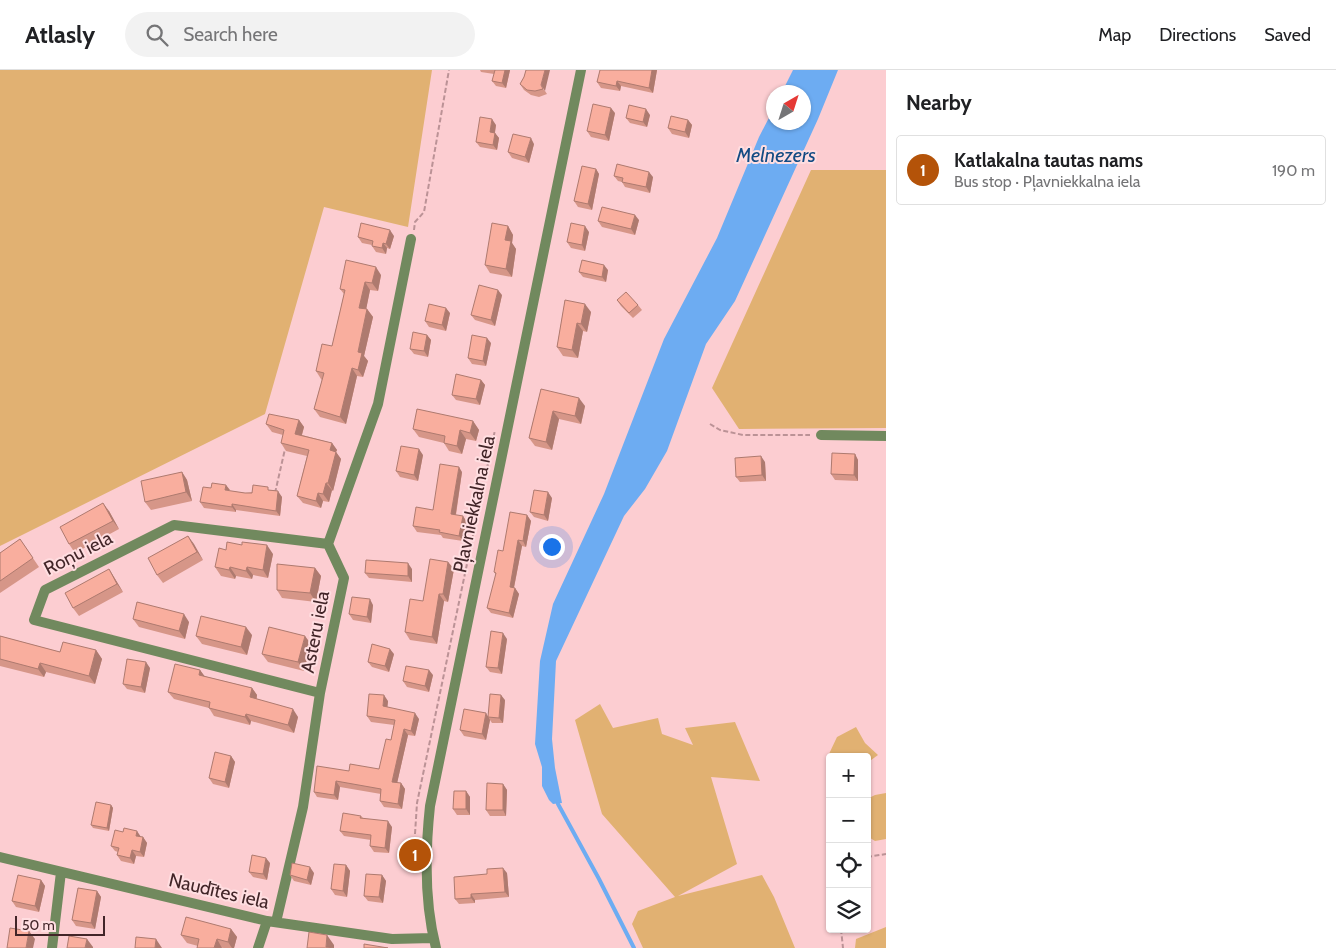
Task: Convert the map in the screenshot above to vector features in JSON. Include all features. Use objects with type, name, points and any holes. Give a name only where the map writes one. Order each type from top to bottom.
[{"type":"street","name":"Pļavniekkalna iela","points":[[434,943],[426,871],[426,845],[430,806],[581,70]]},
{"type":"street","points":[[328,544],[378,404],[411,239]]},
{"type":"street","points":[[821,435],[886,436]]},
{"type":"street","name":"Roņu iela","points":[[320,693],[34,620],[45,590],[174,525],[328,544]]},
{"type":"street","name":"Asteru iela","points":[[258,948],[271,922],[303,807],[320,693],[344,578],[328,544]]},
{"type":"street","name":"Naudītes iela","points":[[0,857],[271,922],[434,943]]},
{"type":"street","points":[[52,948],[61,872]]},
{"type":"path","points":[[411,239],[415,222],[424,212],[449,70]]},
{"type":"path","points":[[710,424],[720,430],[743,435],[821,435]]},
{"type":"path","points":[[281,444],[285,450]]},
{"type":"path","points":[[274,496],[287,444]]},
{"type":"path","points":[[871,856],[886,854]]},
{"type":"path","points":[[841,933],[843,948]]},
{"type":"shaded area","points":[[0,70],[432,70],[408,227],[324,207],[265,414],[0,546]]},
{"type":"shaded area","points":[[811,170],[886,170],[886,428],[739,429],[712,388]]},
{"type":"shaded area","points":[[600,704],[613,728],[658,718],[662,734],[693,745],[685,728],[735,722],[760,781],[711,777],[737,864],[678,896],[762,875],[774,897],[795,948],[643,948],[632,924],[638,911],[675,897],[602,814],[575,720]]},
{"type":"shaded area","points":[[856,727],[865,743],[878,755],[871,760],[871,753],[829,753],[837,737]]},
{"type":"shaded area","points":[[886,793],[886,839],[875,841],[871,838],[871,797]]},
{"type":"shaded area","points":[[886,927],[886,948],[855,948],[856,939]]},
{"type":"water","name":"Melnezers","points":[[793,70],[838,70],[818,119],[735,301],[706,344],[667,451],[645,489],[624,516],[556,661],[552,739],[555,768],[562,803],[553,804],[542,786],[542,767],[535,744],[540,661],[553,604],[604,494],[664,339],[717,238],[766,124],[766,130],[811,130],[811,85],[786,85]]},
{"type":"building","points":[[495,70],[505,70],[502,83],[492,81]]},
{"type":"building","points":[[526,70],[545,70],[541,85],[543,89],[527,90],[520,84]]},
{"type":"building","points":[[600,70],[652,70],[649,88],[617,81],[616,86],[597,82]]},
{"type":"building","points":[[593,104],[611,108],[605,135],[587,131]]},
{"type":"building","points":[[629,105],[646,109],[643,122],[626,118]]},
{"type":"building","points":[[671,116],[688,120],[685,132],[668,128]]},
{"type":"building","points":[[480,117],[492,119],[490,132],[495,133],[493,145],[476,142]]},
{"type":"building","points":[[513,134],[531,138],[525,157],[508,152]]},
{"type":"building","points":[[617,164],[649,172],[646,187],[622,182],[623,178],[614,176]]},
{"type":"building","points":[[582,166],[596,169],[588,204],[574,201]]},
{"type":"building","points":[[602,207],[635,215],[631,229],[598,221]]},
{"type":"building","points":[[361,223],[390,230],[386,244],[383,243],[382,248],[372,246],[373,241],[358,237]]},
{"type":"building","points":[[492,223],[508,226],[505,240],[511,241],[506,269],[485,265]]},
{"type":"building","points":[[571,223],[585,226],[582,245],[567,242]]},
{"type":"building","points":[[346,260],[376,267],[372,283],[365,282],[359,308],[367,309],[358,352],[362,353],[358,370],[352,368],[340,417],[314,409],[324,373],[316,371],[322,344],[332,346],[345,290],[340,289]]},
{"type":"building","points":[[582,260],[604,265],[602,277],[579,272]]},
{"type":"building","points":[[479,285],[498,290],[491,320],[471,315]]},
{"type":"building","points":[[626,292],[638,305],[629,313],[617,300]]},
{"type":"building","points":[[565,300],[585,304],[581,324],[577,323],[572,350],[557,347]]},
{"type":"building","points":[[429,304],[446,308],[442,325],[425,321]]},
{"type":"building","points":[[413,332],[427,335],[424,351],[410,349]]},
{"type":"building","points":[[472,335],[487,338],[483,361],[468,358]]},
{"type":"building","points":[[456,374],[481,380],[476,399],[452,395]]},
{"type":"building","points":[[541,389],[579,398],[575,416],[553,411],[546,442],[529,438]]},
{"type":"building","points":[[417,409],[473,421],[470,433],[460,430],[457,446],[444,443],[445,436],[413,429]]},
{"type":"building","points":[[269,414],[299,420],[295,434],[332,443],[330,450],[336,452],[328,483],[326,483],[323,494],[318,493],[316,501],[297,496],[309,450],[281,443],[284,430],[266,424]]},
{"type":"building","points":[[401,446],[419,449],[414,475],[396,471]]},
{"type":"building","points":[[832,453],[855,454],[854,475],[831,474]]},
{"type":"building","points":[[761,456],[762,475],[736,477],[735,458]]},
{"type":"building","points":[[440,464],[459,467],[451,514],[463,516],[459,536],[439,532],[440,530],[413,526],[416,507],[433,510]]},
{"type":"building","points":[[182,472],[186,492],[145,502],[141,481]]},
{"type":"building","points":[[212,483],[226,485],[225,490],[245,493],[252,493],[253,485],[268,487],[268,490],[278,491],[276,511],[232,504],[232,507],[200,502],[203,487],[211,488]]},
{"type":"building","points":[[534,490],[548,492],[544,515],[530,512]]},
{"type":"building","points":[[103,503],[113,521],[69,544],[60,527]]},
{"type":"building","points":[[510,512],[527,515],[523,541],[518,540],[510,587],[515,588],[509,613],[487,608],[496,573],[494,572],[498,550],[503,551]]},
{"type":"building","points":[[188,536],[197,552],[157,575],[148,558]]},
{"type":"building","points":[[20,539],[33,558],[0,581],[0,553]]},
{"type":"building","points":[[227,542],[242,545],[242,542],[267,545],[263,570],[247,567],[246,571],[230,567],[229,570],[215,567],[219,548],[226,550]]},
{"type":"building","points":[[430,559],[448,562],[443,594],[439,594],[432,637],[405,632],[410,599],[423,601]]},
{"type":"building","points":[[366,560],[408,563],[408,576],[365,573]]},
{"type":"building","points":[[277,564],[315,568],[310,593],[277,590]]},
{"type":"building","points":[[109,569],[117,584],[73,608],[65,593]]},
{"type":"building","points":[[352,597],[370,599],[367,617],[349,614]]},
{"type":"building","points":[[137,602],[184,614],[179,631],[133,619]]},
{"type":"building","points":[[201,616],[246,627],[241,647],[196,636]]},
{"type":"building","points":[[269,627],[305,636],[298,662],[262,654]]},
{"type":"building","points":[[491,631],[503,633],[498,668],[486,667]]},
{"type":"building","points":[[0,636],[60,652],[63,642],[96,650],[89,676],[40,663],[38,669],[0,659]]},
{"type":"building","points":[[372,644],[390,649],[385,666],[368,662]]},
{"type":"building","points":[[127,659],[146,662],[141,687],[123,684]]},
{"type":"building","points":[[175,664],[200,670],[199,675],[252,688],[250,697],[293,709],[288,725],[246,714],[245,717],[209,708],[210,702],[168,692]]},
{"type":"building","points":[[406,666],[429,670],[425,686],[403,681]]},
{"type":"building","points":[[369,694],[384,695],[383,706],[415,713],[411,731],[404,729],[392,782],[401,783],[398,804],[380,801],[381,789],[336,781],[334,795],[314,792],[317,766],[349,771],[350,764],[379,769],[386,739],[391,740],[395,720],[367,716]]},
{"type":"building","points":[[490,694],[501,695],[499,718],[488,717]]},
{"type":"building","points":[[464,709],[486,713],[482,734],[460,730]]},
{"type":"building","points":[[215,752],[231,756],[225,782],[209,778]]},
{"type":"building","points":[[487,783],[503,784],[503,810],[486,810]]},
{"type":"building","points":[[454,791],[466,791],[466,809],[453,809]]},
{"type":"building","points":[[96,802],[111,805],[107,828],[91,825]]},
{"type":"building","points":[[343,813],[361,816],[360,818],[388,821],[385,848],[370,846],[371,835],[340,831]]},
{"type":"building","points":[[124,828],[137,831],[136,836],[143,837],[140,852],[132,850],[130,858],[117,855],[119,848],[111,846],[115,830],[123,832]]},
{"type":"building","points":[[252,855],[266,858],[263,874],[249,872]]},
{"type":"building","points":[[292,863],[310,867],[307,880],[290,875]]},
{"type":"building","points":[[334,864],[346,865],[343,891],[331,889]]},
{"type":"building","points":[[503,868],[505,892],[471,894],[471,898],[455,899],[454,877],[487,874],[487,869]]},
{"type":"building","points":[[366,874],[382,875],[379,897],[364,896]]},
{"type":"building","points":[[18,875],[41,880],[35,906],[12,901]]},
{"type":"building","points":[[78,888],[97,891],[91,923],[72,920]]},
{"type":"building","points":[[186,917],[231,929],[228,942],[217,939],[214,948],[197,948],[199,939],[181,935]]},
{"type":"building","points":[[10,928],[29,931],[26,948],[7,948]]},
{"type":"building","points":[[309,932],[327,935],[326,947],[334,948],[307,948]]},
{"type":"building","points":[[69,936],[87,939],[85,948],[67,948]]},
{"type":"building","points":[[136,937],[156,939],[155,948],[135,948]]},
{"type":"building","points":[[364,944],[388,948],[364,948]]},
{"type":"waterway","points":[[558,804],[634,948]]},
{"type":"place","name":"Katlakalna tautas nams","points":[[415,855]]}]
